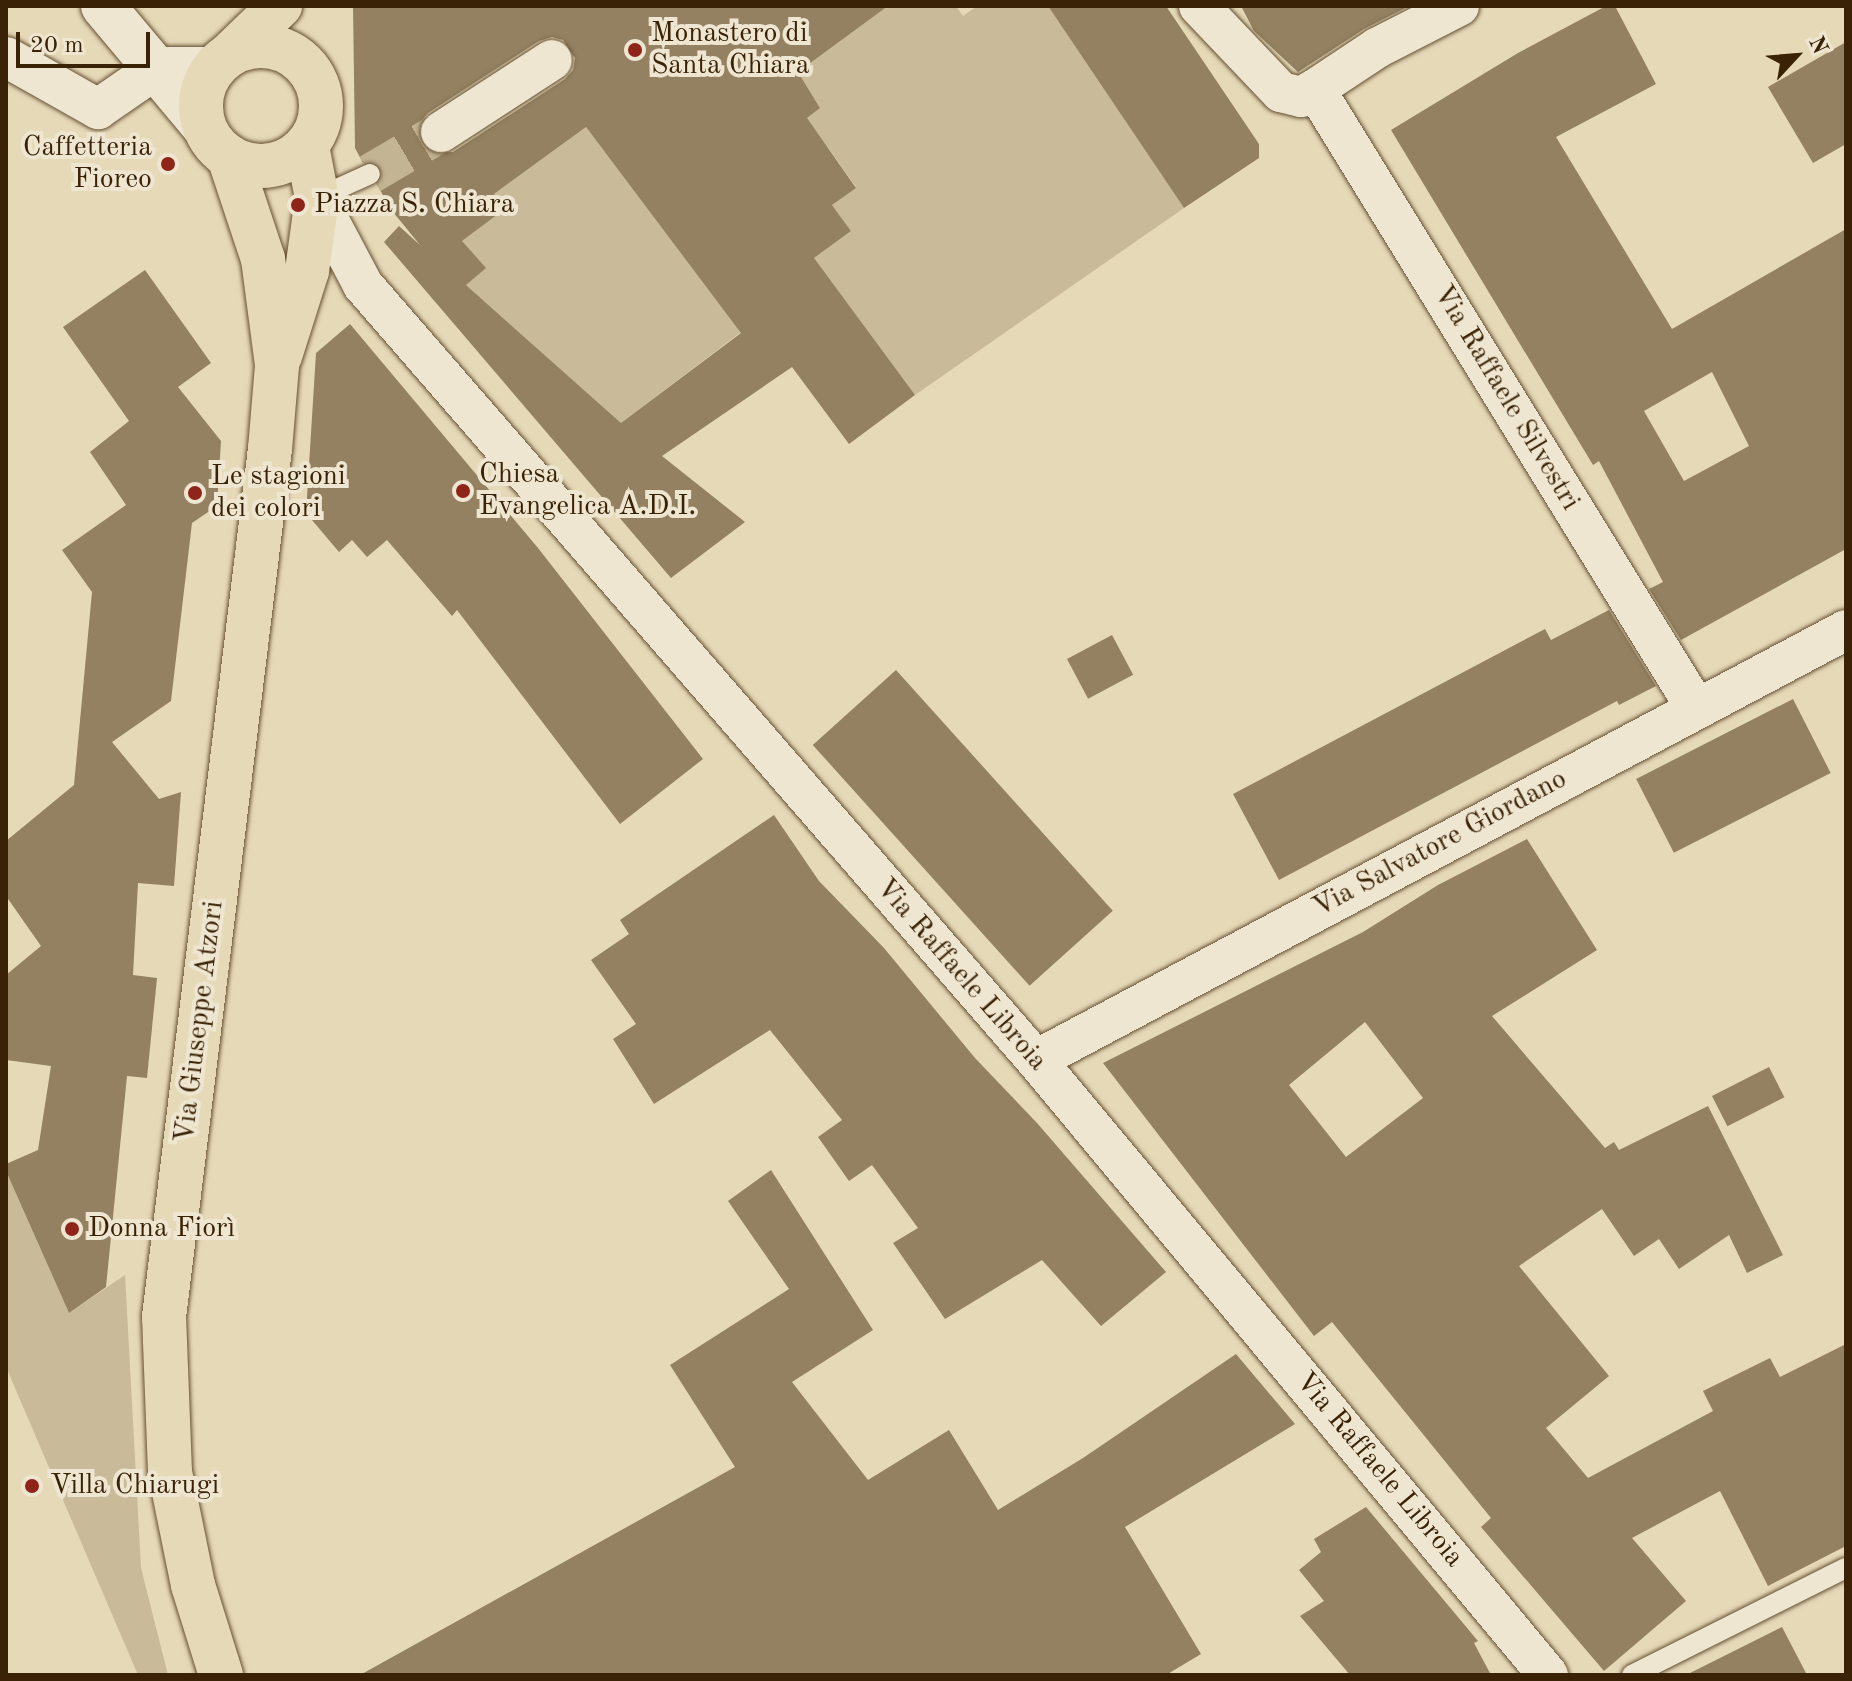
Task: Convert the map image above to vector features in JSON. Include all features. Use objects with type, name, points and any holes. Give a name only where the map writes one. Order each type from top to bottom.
[{"type":"main road","name":"Via Giuseppe Atzori","points":[[221,1675],[193,1585],[170,1472],[164,1317],[270,449],[277,365],[263,259],[200,106],[221,62],[280,6]]},
{"type":"main road","points":[[216,141],[262,167],[287,161],[307,146],[321,111],[303,6]]},
{"type":"main road","points":[[221,62],[247,47],[275,48],[300,61],[313,75]]},
{"type":"main road","name":"Via Giuseppe Atzori","points":[[277,365],[307,271],[317,198],[307,146]]},
{"type":"street","points":[[103,6],[216,141]]},
{"type":"street","points":[[1199,6],[1281,92],[1301,97],[1377,48],[1459,6]]},
{"type":"street","points":[[6,57],[98,109],[156,69],[221,62]]},
{"type":"street","points":[[441,132],[552,60]]},
{"type":"street","name":"Via Raffaele Silvestri","points":[[1315,89],[1696,708]]},
{"type":"street","name":"Via Raffaele Libroia","points":[[317,198],[363,285],[1036,1060],[1396,1488],[1548,1675]]},
{"type":"street","points":[[263,259],[363,285]]},
{"type":"street","name":"Via Salvatore Giordano","points":[[1036,1060],[1846,630]]},
{"type":"lane","points":[[317,198],[370,174]]},
{"type":"lane","points":[[1632,1675],[1846,1568]]},
{"type":"shaded area","points":[[888,6],[956,6],[963,16],[977,6],[1048,6],[1184,208],[915,395],[810,261],[851,231],[832,205],[856,187],[827,146],[781,179],[762,152],[820,108],[798,72]]},
{"type":"shaded area","points":[[586,127],[741,332],[621,423],[466,285],[462,241],[505,208],[494,194]]},
{"type":"shaded area","points":[[6,1171],[69,1313],[125,1275],[141,1568],[168,1675],[138,1675],[6,1367]]},
{"type":"building","points":[[353,6],[888,6],[798,72],[820,108],[807,118],[856,188],[832,205],[851,231],[814,258],[915,395],[849,444],[792,367],[662,456],[745,522],[671,578],[384,242],[399,226],[420,245],[393,212],[377,185],[383,176],[381,168],[372,161],[363,163],[355,148]],"holes":[[[552,37],[563,40],[575,58],[573,70],[565,79],[453,152],[431,153],[422,145],[418,132],[421,121],[428,113],[539,41]],[[586,127],[741,333],[621,423],[466,285],[486,268],[462,241],[506,208],[494,194]]]},
{"type":"building","points":[[1048,6],[1166,6],[1259,144],[1259,158],[1184,208]]},
{"type":"building","points":[[1241,6],[1409,6],[1364,29],[1298,72],[1254,31]]},
{"type":"building","points":[[1606,6],[1615,6],[1656,84],[1556,137],[1672,329],[1846,229],[1846,549],[1681,640],[1649,589],[1663,582],[1599,461],[1593,465],[1391,130],[1518,53]],"holes":[[[1712,372],[1749,446],[1684,481],[1644,411]]]},
{"type":"building","points":[[1846,42],[1846,144],[1813,163],[1768,87]]},
{"type":"building","points":[[145,270],[211,363],[178,387],[221,441],[217,506],[192,523],[171,701],[112,742],[159,799],[181,792],[174,886],[138,883],[133,975],[157,978],[147,1078],[127,1076],[106,1287],[69,1313],[6,1171],[6,1164],[38,1150],[51,1066],[6,1060],[6,975],[41,946],[6,896],[6,841],[74,785],[92,592],[62,550],[126,505],[90,452],[129,421],[63,327]]},
{"type":"building","points":[[350,324],[538,548],[703,759],[620,824],[457,610],[452,616],[387,540],[367,557],[352,540],[339,552],[306,513],[316,353]]},
{"type":"building","points":[[1609,610],[1656,686],[1619,705],[1617,701],[1279,880],[1233,794],[1545,629],[1551,640]]},
{"type":"building","points":[[1112,635],[1133,675],[1088,699],[1067,659]]},
{"type":"building","points":[[896,670],[1113,911],[1030,986],[813,745]]},
{"type":"building","points":[[1793,699],[1831,773],[1674,853],[1636,779]]},
{"type":"building","points":[[774,815],[819,881],[884,948],[975,1058],[1037,1123],[1166,1272],[1101,1326],[1042,1260],[945,1319],[893,1243],[918,1228],[872,1165],[849,1181],[818,1137],[842,1120],[770,1030],[654,1104],[613,1039],[636,1024],[591,960],[629,934],[620,920]]},
{"type":"building","points":[[1527,839],[1597,950],[1492,1016],[1605,1148],[1614,1142],[1619,1150],[1708,1106],[1783,1255],[1747,1273],[1729,1235],[1679,1269],[1659,1239],[1634,1256],[1602,1209],[1519,1266],[1609,1376],[1546,1428],[1588,1478],[1713,1411],[1703,1391],[1770,1358],[1780,1377],[1846,1344],[1846,1546],[1768,1586],[1720,1491],[1632,1538],[1686,1601],[1604,1671],[1481,1527],[1491,1518],[1332,1322],[1314,1336],[1103,1063],[1363,932],[1438,885]],"holes":[[[1365,1022],[1423,1098],[1346,1157],[1289,1085]]]},
{"type":"building","points":[[1769,1067],[1784,1097],[1727,1126],[1712,1096]]},
{"type":"building","points":[[771,1170],[873,1330],[792,1382],[868,1480],[949,1430],[998,1510],[1083,1458],[1236,1354],[1295,1424],[1125,1527],[1201,1654],[1166,1675],[360,1675],[735,1467],[670,1365],[789,1289],[728,1201]]},
{"type":"building","points":[[1366,1507],[1478,1641],[1474,1643],[1491,1675],[1350,1675],[1300,1616],[1324,1601],[1299,1570],[1321,1552],[1314,1539]]},
{"type":"building","points":[[1782,1627],[1807,1675],[1686,1675]]},
{"type":"tunnel","points":[[370,174],[441,132]]},
{"type":"place","name":"Monastero di Santa Chiara","points":[[635,50]]},
{"type":"place","name":"Caffetteria Fioreo","points":[[168,164]]},
{"type":"place","name":"Piazza S. Chiara","points":[[298,205]]},
{"type":"place","name":"Chiesa Evangelica A.D.I.","points":[[463,491]]},
{"type":"place","name":"Le stagioni dei colori","points":[[195,493]]},
{"type":"place","name":"Donna Fiorì","points":[[72,1229]]},
{"type":"place","name":"Villa Chiarugi","points":[[32,1486]]}]
